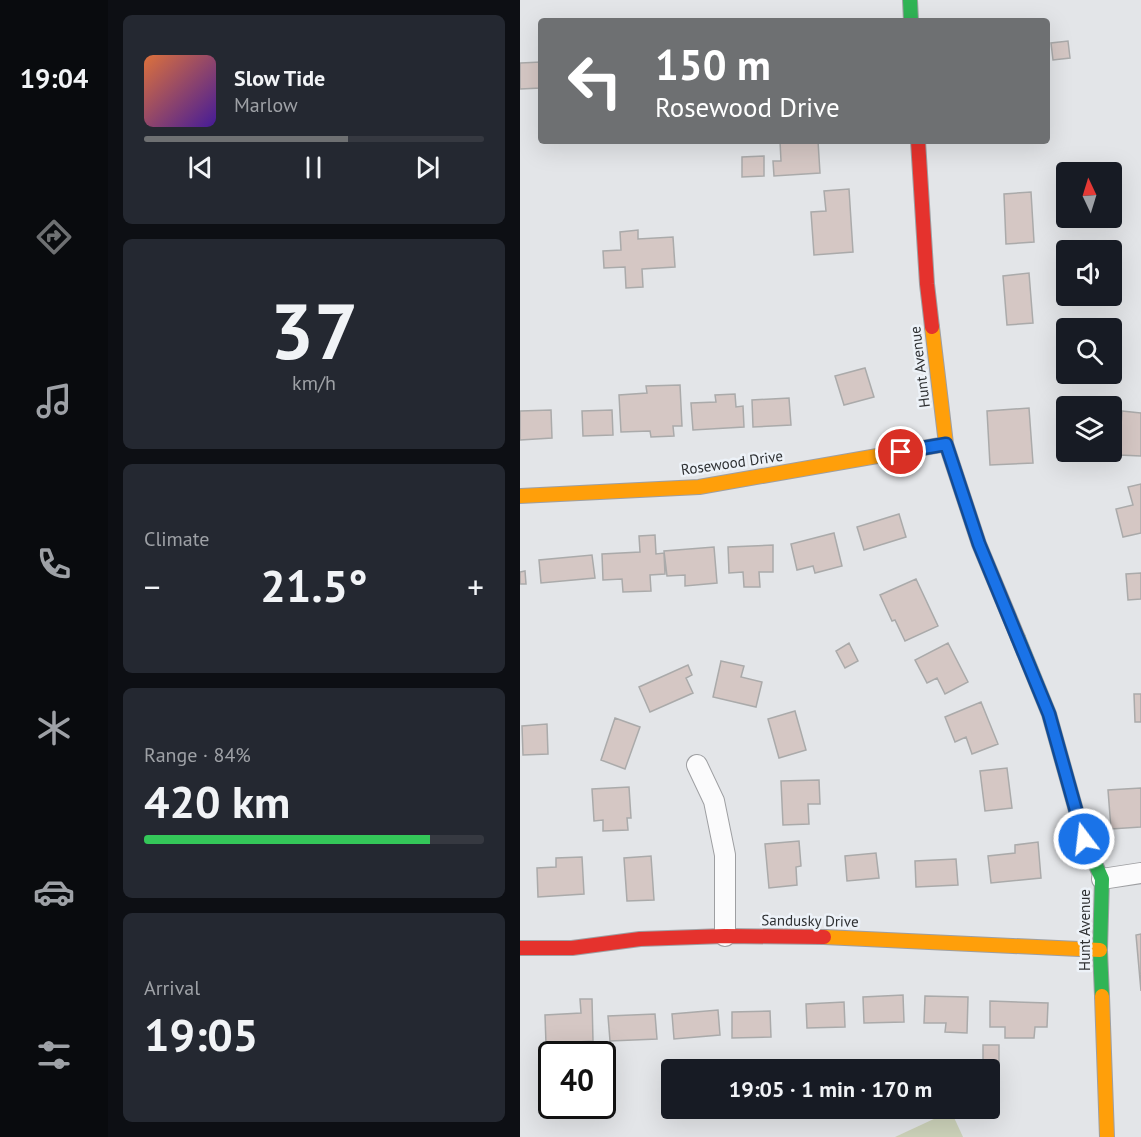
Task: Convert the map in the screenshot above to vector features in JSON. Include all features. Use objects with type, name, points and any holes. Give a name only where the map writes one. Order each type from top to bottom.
[{"type":"street","points":[[910,0],[911,18]]},
{"type":"street","name":"Hunt Avenue","points":[[918,144],[927,284],[946,444],[979,544],[1049,714],[1084,839],[1102,879],[1100,950],[1107,1137]]},
{"type":"street","name":"Rosewood Drive","points":[[520,496],[698,487],[946,444]]},
{"type":"street","points":[[697,765],[714,801],[725,855],[725,936]]},
{"type":"street","points":[[1102,879],[1141,873]]},
{"type":"street","name":"Sandusky Drive","points":[[520,948],[572,948],[640,939],[725,936],[1100,950]]},
{"type":"green space","points":[[934,1119],[955,1119],[963,1137],[895,1137]]},
{"type":"building","points":[[1068,41],[1070,58],[1053,60],[1051,43]]},
{"type":"building","points":[[538,62],[538,88],[520,89],[520,63]]},
{"type":"building","points":[[780,144],[818,144],[820,173],[774,176],[773,161],[781,161]]},
{"type":"building","points":[[764,156],[764,176],[742,177],[742,157]]},
{"type":"building","points":[[849,189],[853,252],[814,255],[811,212],[826,211],[824,191]]},
{"type":"building","points":[[1031,192],[1034,242],[1006,244],[1004,194]]},
{"type":"building","points":[[638,230],[638,239],[673,237],[675,267],[642,269],[643,287],[626,288],[625,267],[604,268],[603,251],[621,250],[620,232]]},
{"type":"building","points":[[1029,273],[1033,323],[1007,325],[1003,276]]},
{"type":"building","points":[[865,368],[874,397],[844,405],[835,376]]},
{"type":"building","points":[[680,385],[682,426],[673,426],[674,436],[651,437],[650,431],[621,432],[619,395],[647,393],[646,386]]},
{"type":"building","points":[[735,394],[736,407],[743,406],[744,427],[693,430],[691,403],[716,402],[715,395]]},
{"type":"building","points":[[789,398],[791,425],[753,427],[752,400]]},
{"type":"building","points":[[1029,408],[1033,463],[990,465],[987,411]]},
{"type":"building","points":[[551,410],[552,438],[520,440],[520,411]]},
{"type":"building","points":[[612,410],[613,435],[583,436],[582,411]]},
{"type":"building","points":[[1122,411],[1141,413],[1141,456],[1122,455]]},
{"type":"building","points":[[1141,484],[1141,533],[1123,537],[1116,509],[1133,505],[1128,487]]},
{"type":"building","points":[[899,514],[906,537],[864,550],[857,527]]},
{"type":"building","points":[[834,533],[842,566],[815,573],[813,566],[797,570],[791,544]]},
{"type":"building","points":[[655,535],[656,554],[664,553],[665,574],[650,575],[651,591],[623,592],[622,579],[603,580],[602,554],[640,552],[639,536]]},
{"type":"building","points":[[773,545],[773,572],[759,572],[760,587],[744,587],[743,572],[729,573],[728,547]]},
{"type":"building","points":[[714,547],[717,583],[685,586],[685,575],[667,576],[664,551]]},
{"type":"building","points":[[592,555],[595,578],[541,583],[539,560]]},
{"type":"building","points":[[525,571],[526,584],[520,584],[520,572]]},
{"type":"building","points":[[1141,573],[1141,599],[1128,600],[1126,574]]},
{"type":"building","points":[[916,579],[938,626],[905,641],[895,620],[892,621],[880,595]]},
{"type":"building","points":[[849,643],[858,661],[845,668],[836,651]]},
{"type":"building","points":[[948,643],[968,682],[945,694],[937,678],[927,683],[915,660]]},
{"type":"building","points":[[721,661],[744,666],[741,677],[762,682],[756,707],[713,697]]},
{"type":"building","points":[[688,665],[692,675],[686,678],[693,693],[650,712],[639,687]]},
{"type":"building","points":[[1134,694],[1141,694],[1141,722],[1135,722]]},
{"type":"building","points":[[981,702],[998,744],[972,754],[966,737],[955,742],[945,717]]},
{"type":"building","points":[[795,711],[806,750],[779,758],[768,719]]},
{"type":"building","points":[[615,718],[640,727],[625,769],[601,760]]},
{"type":"building","points":[[547,724],[548,754],[523,755],[522,726]]},
{"type":"building","points":[[1007,768],[1012,808],[985,811],[980,771]]},
{"type":"building","points":[[819,780],[820,804],[808,804],[809,824],[783,825],[781,781]]},
{"type":"building","points":[[629,787],[631,818],[627,818],[628,830],[603,831],[603,820],[594,821],[592,789]]},
{"type":"building","points":[[1141,788],[1141,827],[1111,829],[1108,790]]},
{"type":"building","points":[[799,841],[801,866],[796,867],[797,885],[769,888],[765,844]]},
{"type":"building","points":[[1038,842],[1041,878],[991,883],[988,856],[1015,853],[1015,845]]},
{"type":"building","points":[[876,853],[879,878],[847,881],[845,856]]},
{"type":"building","points":[[651,856],[654,900],[627,901],[624,858]]},
{"type":"building","points":[[582,857],[584,894],[538,897],[537,868],[556,867],[556,858]]},
{"type":"building","points":[[956,859],[958,885],[916,887],[915,861]]},
{"type":"building","points":[[1141,934],[1141,991],[1136,935]]},
{"type":"building","points":[[903,995],[904,1022],[864,1023],[863,997]]},
{"type":"building","points":[[925,996],[968,997],[967,1033],[945,1032],[946,1023],[924,1023]]},
{"type":"building","points":[[580,999],[592,999],[593,1041],[546,1041],[545,1015],[581,1013]]},
{"type":"building","points":[[990,1001],[1048,1003],[1047,1027],[1035,1027],[1034,1038],[1005,1038],[1005,1027],[990,1027]]},
{"type":"building","points":[[844,1002],[845,1027],[807,1028],[806,1004]]},
{"type":"building","points":[[718,1010],[720,1035],[674,1039],[672,1014]]},
{"type":"building","points":[[770,1011],[771,1037],[732,1038],[732,1012]]},
{"type":"building","points":[[655,1014],[657,1039],[610,1041],[608,1016]]},
{"type":"building","points":[[983,1045],[999,1045],[999,1059],[983,1059]]},
{"type":"traffic: fast","points":[[910,0],[911,18]]},
{"type":"traffic: fast","points":[[1018,638],[1049,714],[1084,839],[1102,879],[1100,950],[1102,996]]},
{"type":"traffic: slow","points":[[932,327],[946,444],[979,544],[1018,638]]},
{"type":"traffic: slow","points":[[520,496],[699,487],[946,444]]},
{"type":"traffic: slow","points":[[824,937],[1100,950]]},
{"type":"traffic: slow","points":[[1102,996],[1107,1137]]},
{"type":"traffic: jam","points":[[918,144],[932,327]]},
{"type":"traffic: jam","points":[[520,948],[572,948],[640,939],[725,936],[824,937]]},
{"type":"route","points":[[901,452],[946,444],[979,544],[1049,714],[1084,839]]}]
